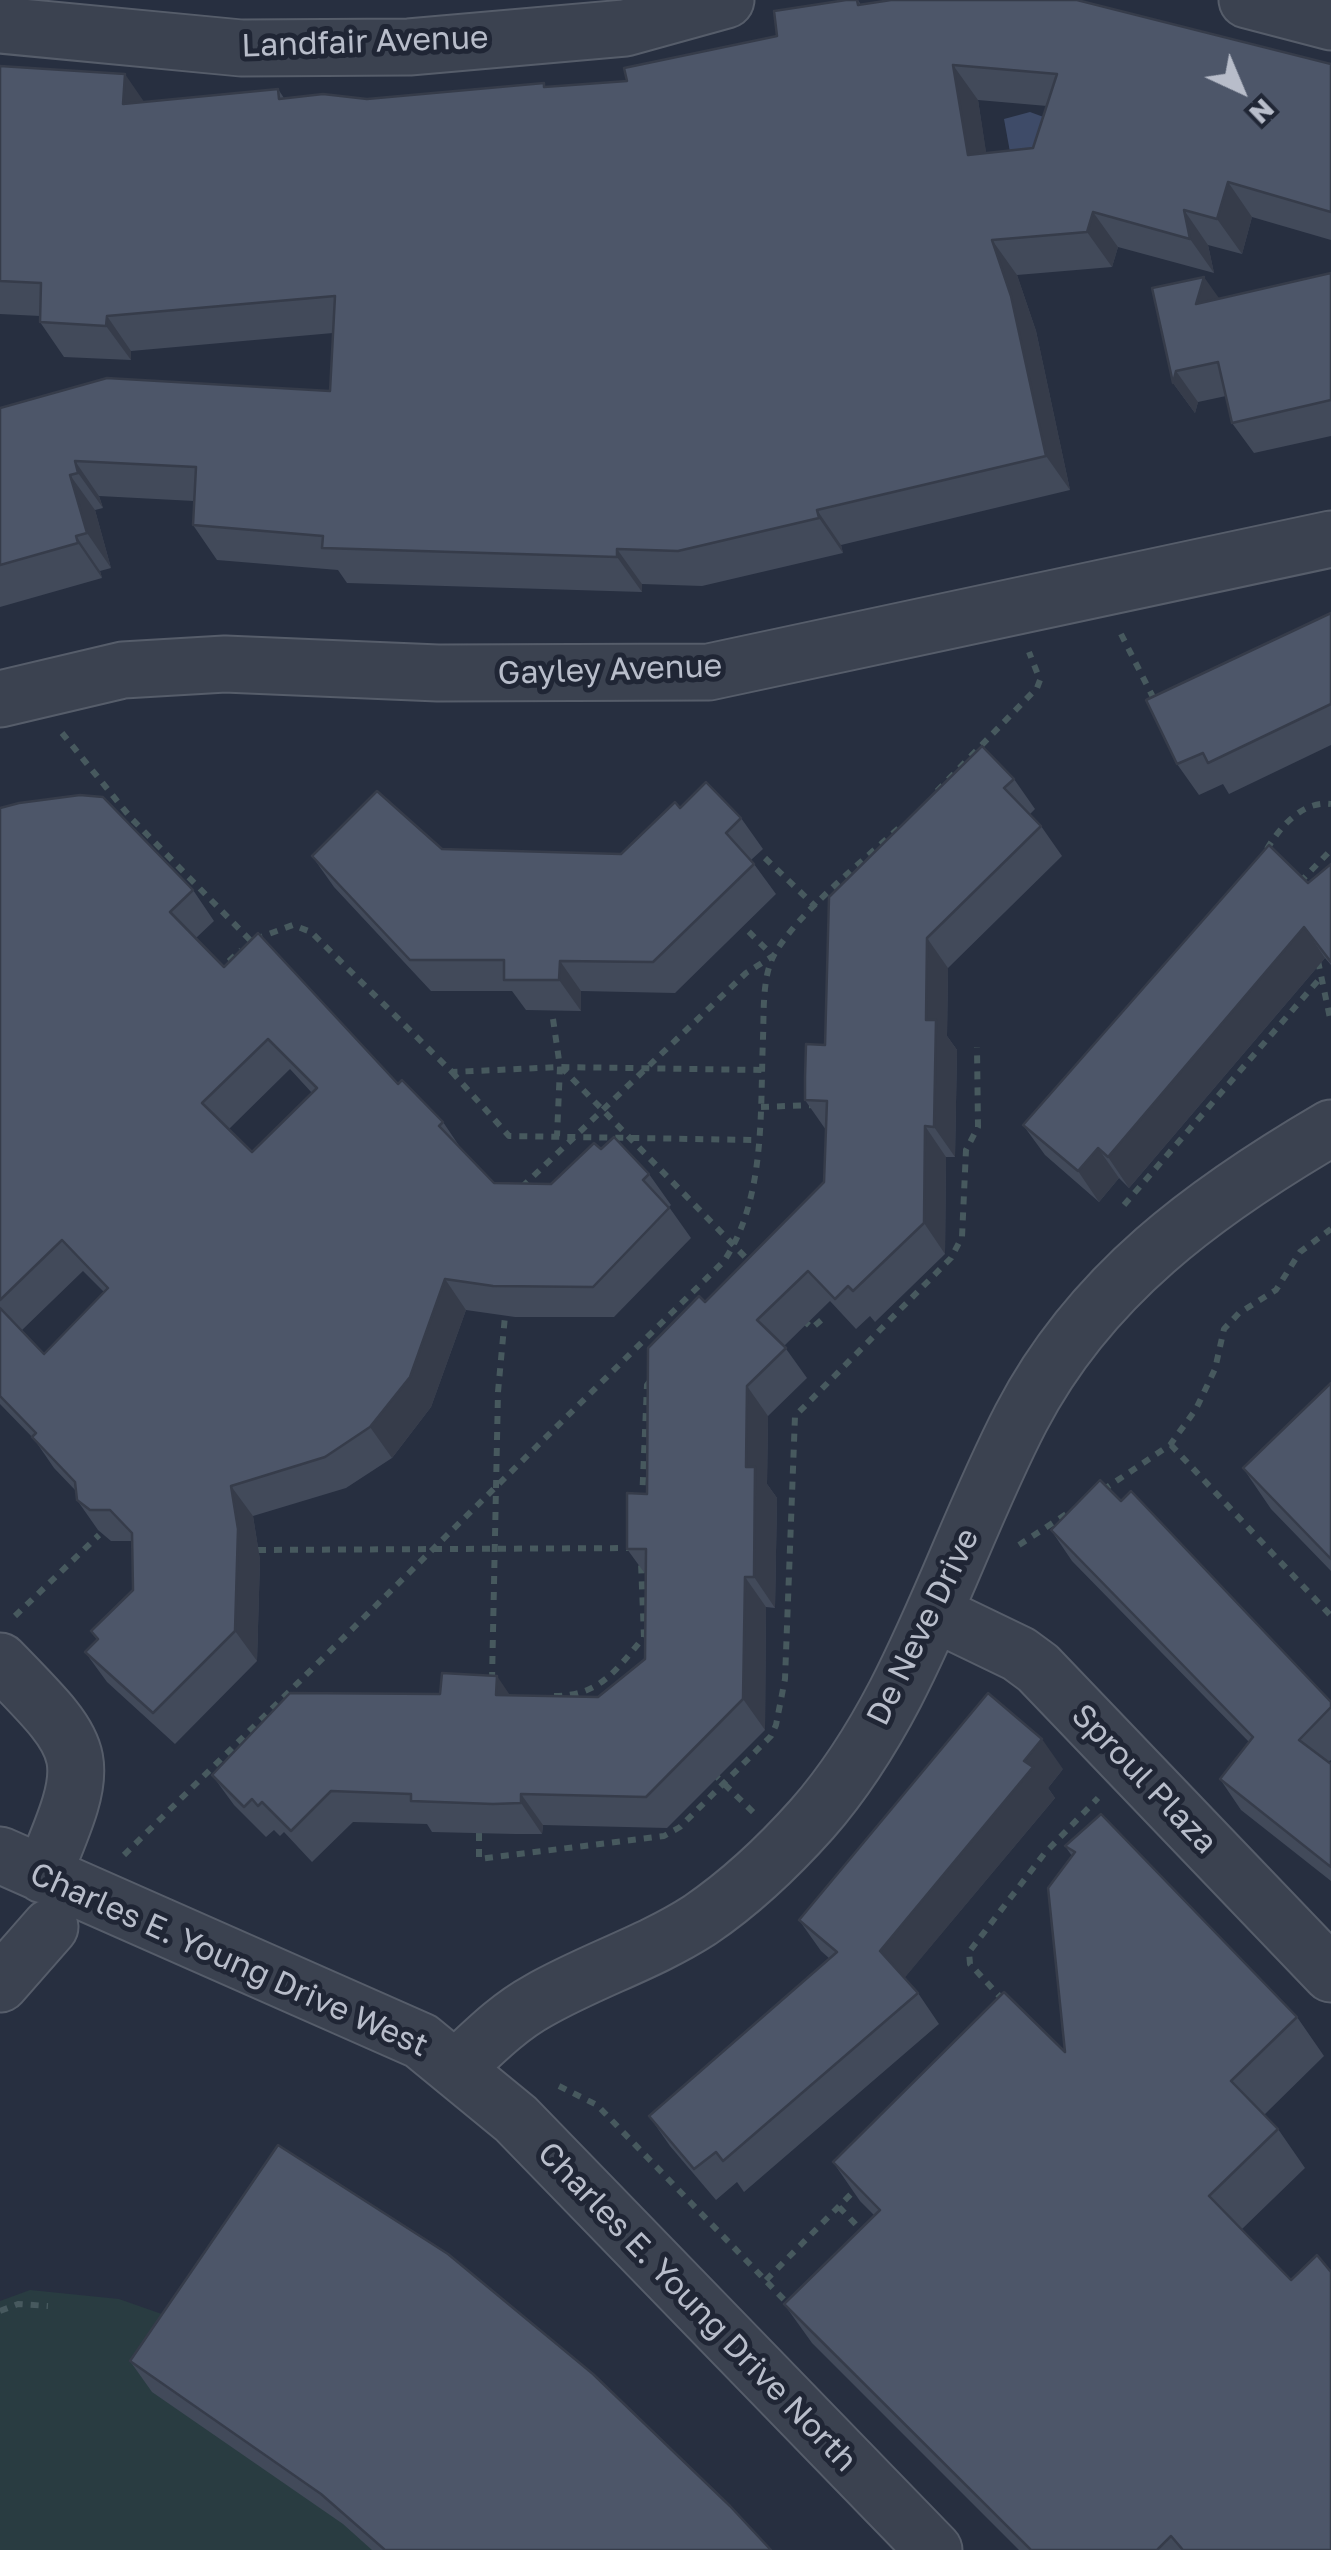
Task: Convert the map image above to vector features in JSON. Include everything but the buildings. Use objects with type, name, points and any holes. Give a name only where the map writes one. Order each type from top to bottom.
[{"type":"street","name":"Landfair Avenue","points":[[0,25],[241,48],[409,47],[625,28],[726,0]]},
{"type":"street","points":[[1247,0],[1331,22]]},
{"type":"street","name":"Gayley Avenue","points":[[0,699],[123,670],[225,664],[438,673],[709,672],[1331,539]]},
{"type":"street","name":"De Neve Drive","points":[[456,2068],[503,2024],[538,2001],[626,1962],[700,1919],[782,1851],[852,1767],[934,1613],[1021,1419],[1044,1378],[1090,1318],[1161,1241],[1238,1182],[1331,1128]]},
{"type":"street","name":"Sproul Plaza","points":[[934,1613],[1019,1654],[1038,1668],[1331,1974]]},
{"type":"street","points":[[0,1984],[31,1886],[78,1778],[75,1750],[6,1640]]},
{"type":"street","name":"Charles E. Young Drive West","points":[[31,1886],[369,2016],[421,2041],[456,2068]]},
{"type":"street","name":"Charles E. Young Drive North","points":[[456,2068],[516,2119],[934,2550]]},
{"type":"path","points":[[1120,633],[1162,718]]},
{"type":"path","points":[[932,796],[1037,688],[1037,666],[1021,644]]},
{"type":"path","points":[[65,740],[131,818],[189,873],[250,941]]},
{"type":"path","points":[[1264,855],[1292,817],[1319,802],[1331,804]]},
{"type":"path","points":[[125,828],[131,818]]},
{"type":"path","points":[[519,1189],[605,1112],[746,974],[773,956],[816,906],[906,822]]},
{"type":"path","points":[[1296,887],[1331,850]]},
{"type":"path","points":[[765,858],[816,906]]},
{"type":"path","points":[[178,883],[189,873]]},
{"type":"path","points":[[209,980],[250,941],[293,925],[311,932],[452,1072],[509,1136],[758,1140]]},
{"type":"path","points":[[748,930],[773,956]]},
{"type":"path","points":[[1315,946],[1331,1023]]},
{"type":"path","points":[[116,1863],[702,1288],[736,1244],[753,1192],[764,1002],[773,956]]},
{"type":"path","points":[[1124,1206],[1322,976]]},
{"type":"path","points":[[553,1019],[560,1066],[557,1136]]},
{"type":"path","points":[[479,1833],[480,1859],[664,1836],[680,1827],[724,1784],[776,1725],[784,1679],[795,1416],[951,1258],[962,1237],[966,1150],[978,1127],[977,1047]]},
{"type":"path","points":[[452,1072],[560,1066],[762,1070]]},
{"type":"path","points":[[560,1066],[760,1272]]},
{"type":"path","points":[[760,1107],[821,1104]]},
{"type":"path","points":[[1092,1498],[1170,1445],[1196,1409],[1214,1369],[1224,1329],[1239,1313],[1276,1290],[1300,1252],[1331,1229]]},
{"type":"path","points":[[702,1288],[710,1299]]},
{"type":"path","points":[[796,1314],[812,1328],[826,1316]]},
{"type":"path","points":[[492,1696],[498,1392],[505,1316]]},
{"type":"path","points":[[642,1512],[647,1384],[659,1372]]},
{"type":"path","points":[[1170,1445],[1331,1616]]},
{"type":"path","points":[[1046,1527],[1076,1507]]},
{"type":"path","points":[[6,1640],[100,1535]]},
{"type":"path","points":[[258,1550],[344,1546],[436,1550],[640,1548],[644,1637],[614,1672],[582,1696],[546,1696]]},
{"type":"path","points":[[614,1672],[625,1684]]},
{"type":"path","points":[[231,1748],[242,1758]]},
{"type":"path","points":[[702,1762],[760,1819]]},
{"type":"path","points":[[1015,2014],[970,1964],[969,1952],[1044,1854],[1130,1764]]},
{"type":"path","points":[[559,2086],[598,2105],[802,2318]]},
{"type":"path","points":[[766,2280],[866,2179]]},
{"type":"path","points":[[839,2207],[879,2250]]},
{"type":"path","points":[[0,2311],[18,2304],[48,2306]]},
{"type":"green space","points":[[30,2290],[119,2299],[196,2326],[764,2550],[0,2550],[0,2301]]},
{"type":"water","points":[[1030,112],[1068,126],[1014,174],[1004,119]]}]
